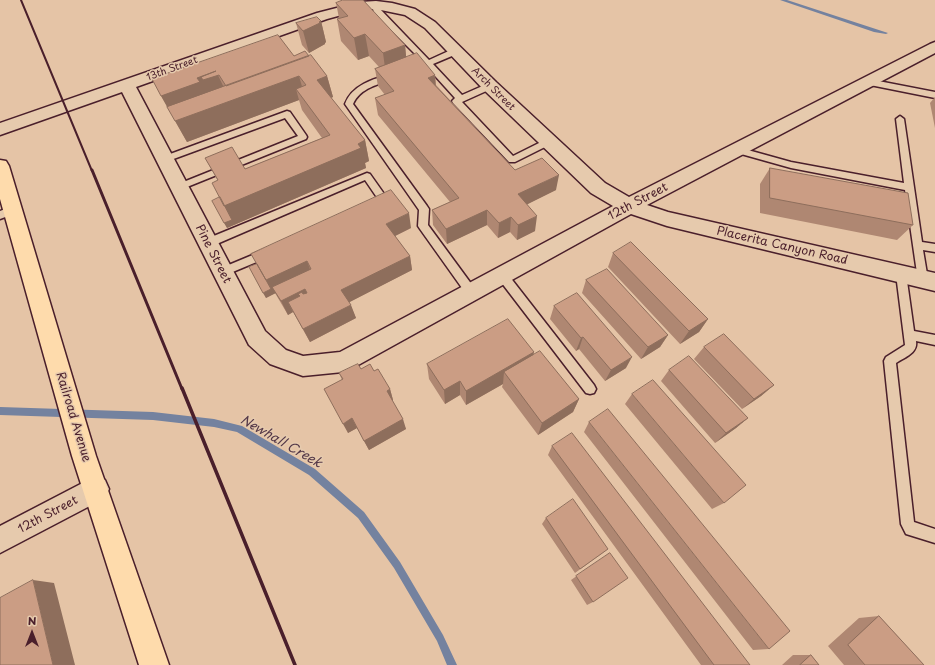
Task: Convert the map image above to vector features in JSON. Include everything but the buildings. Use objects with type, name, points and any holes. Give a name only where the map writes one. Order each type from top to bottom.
[{"type":"main road","name":"Railroad Avenue","points":[[0,166],[7,213],[54,352],[84,456],[154,665]]},
{"type":"street","name":"Arch Street","points":[[344,10],[376,5],[392,7],[410,12],[430,25],[490,86],[598,188],[629,206]]},
{"type":"street","name":"13th Street","points":[[0,129],[322,16],[344,10]]},
{"type":"street","name":"12th Street","points":[[343,362],[629,206],[935,47]]},
{"type":"street","name":"Pine Street","points":[[127,85],[257,338],[278,357],[303,366],[343,362]]},
{"type":"street","name":"Placerita Canyon Road","points":[[629,206],[667,219],[929,281]]},
{"type":"street","name":"12th Street","points":[[0,540],[96,489]]},
{"type":"lane","points":[[376,5],[377,11],[428,62],[461,99]]},
{"type":"lane","points":[[456,51],[361,88],[350,99],[349,104],[424,209],[423,226],[472,292]]},
{"type":"lane","points":[[868,82],[935,95]]},
{"type":"lane","points":[[490,86],[456,101],[512,160],[548,142]]},
{"type":"lane","points":[[165,159],[286,114],[303,137],[179,187]]},
{"type":"lane","points":[[900,119],[918,245],[929,281]]},
{"type":"lane","points":[[737,150],[791,165],[909,188]]},
{"type":"lane","points":[[208,243],[366,176],[384,200],[370,206]]},
{"type":"lane","points":[[918,245],[935,248]]},
{"type":"lane","points":[[223,272],[279,247]]},
{"type":"lane","points":[[901,274],[911,347],[890,361],[908,524],[911,529],[935,536]]},
{"type":"lane","points":[[502,275],[590,389]]},
{"type":"lane","points":[[910,335],[935,340]]},
{"type":"waterway","points":[[782,0],[886,33]]},
{"type":"waterway","name":"Newhall Creek","points":[[0,411],[153,416],[214,423],[239,429],[312,472],[361,515],[397,565],[440,638],[452,665]]},
{"type":"railway","points":[[21,0],[92,171]]},
{"type":"railway","points":[[92,170],[182,389]]},
{"type":"railway","points":[[182,388],[295,665]]}]
